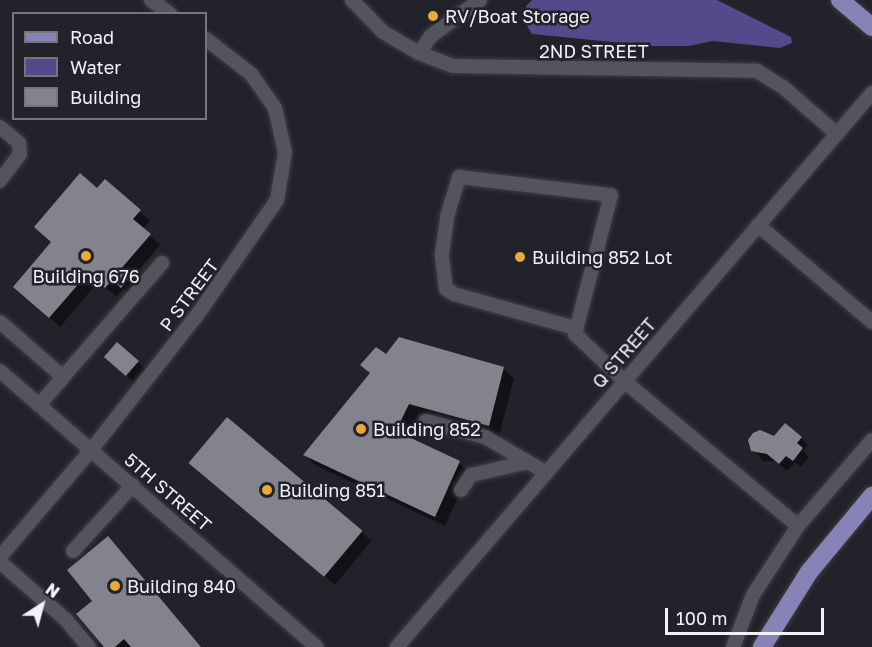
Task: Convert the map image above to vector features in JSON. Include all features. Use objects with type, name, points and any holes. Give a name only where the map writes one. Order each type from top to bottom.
[{"type":"main road","points":[[840,0],[872,27]]},
{"type":"main road","points":[[762,647],[809,572],[872,496]]},
{"type":"street","points":[[151,0],[167,12]]},
{"type":"street","name":"2ND STREET","points":[[352,0],[383,32],[419,53],[470,68],[747,69],[783,87],[837,134]]},
{"type":"street","points":[[419,53],[431,36],[480,0]]},
{"type":"street","name":"P STREET","points":[[0,556],[92,449],[198,315],[263,224],[280,189],[285,153],[275,108],[251,74],[207,40]]},
{"type":"street","name":"Q STREET","points":[[387,647],[400,641],[872,93]]},
{"type":"street","points":[[0,127],[19,143],[20,154],[0,181]]},
{"type":"street","points":[[575,328],[454,294],[447,289],[442,254],[447,217],[459,177],[611,195],[575,328],[584,346],[798,526]]},
{"type":"street","points":[[758,225],[872,322]]},
{"type":"street","points":[[39,405],[162,263]]},
{"type":"street","points":[[0,322],[63,377]]},
{"type":"street","name":"5TH STREET","points":[[0,371],[316,645]]},
{"type":"street","points":[[426,421],[485,437],[545,472]]},
{"type":"street","points":[[733,647],[753,595],[798,526],[872,440]]},
{"type":"street","points":[[461,490],[471,475],[528,462]]},
{"type":"street","points":[[73,551],[133,485]]},
{"type":"street","points":[[0,562],[66,620],[89,647]]},
{"type":"water","points":[[532,0],[717,0],[791,37],[792,43],[780,48],[712,41],[689,46],[652,46],[532,34],[524,21],[526,6]]},
{"type":"building","name":"Building 676","points":[[80,173],[97,188],[105,179],[141,210],[133,219],[151,234],[120,270],[129,278],[121,288],[112,280],[105,288],[88,273],[49,318],[13,287],[51,242],[34,227]]},
{"type":"building","name":"Building 852","points":[[399,337],[504,367],[489,426],[409,404],[396,431],[460,461],[435,517],[303,455],[370,373],[360,365],[376,347],[386,354]]},
{"type":"building","points":[[117,342],[139,361],[126,376],[104,357]]},
{"type":"building","name":"Building 851","points":[[227,417],[363,531],[324,577],[188,463]]},
{"type":"building","points":[[785,423],[802,437],[797,443],[803,448],[793,461],[786,456],[779,464],[767,454],[751,451],[748,440],[753,433],[760,430],[774,436]]},
{"type":"building","name":"Building 840","points":[[108,536],[201,647],[131,647],[124,639],[115,647],[104,647],[76,614],[92,601],[67,570]]},
{"type":"place","name":"RV/Boat Storage","points":[[433,16]]},
{"type":"place","name":"Building 676","points":[[86,256]]},
{"type":"place","name":"Building 852 Lot","points":[[520,257]]},
{"type":"place","name":"Building 852","points":[[361,429]]},
{"type":"place","name":"Building 851","points":[[267,490]]},
{"type":"place","name":"Building 840","points":[[115,586]]}]
